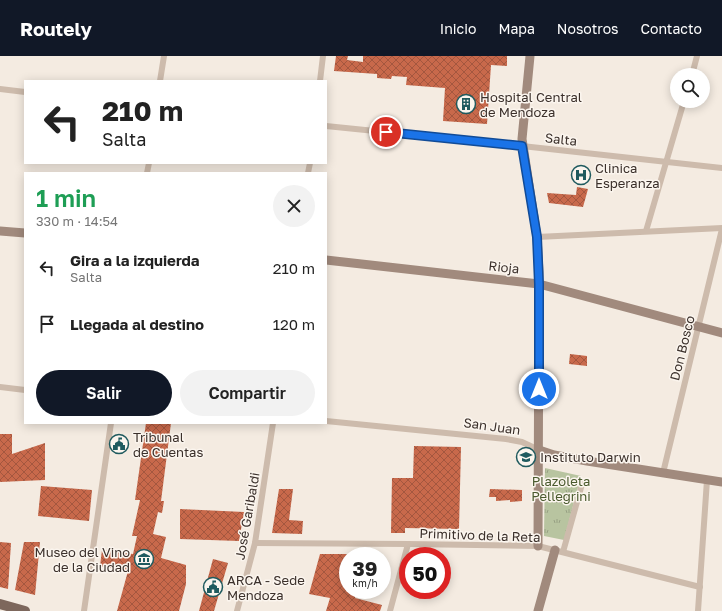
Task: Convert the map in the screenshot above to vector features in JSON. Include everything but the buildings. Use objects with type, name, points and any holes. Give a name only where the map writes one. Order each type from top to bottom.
[{"type":"main road","points":[[0,604],[24,611]]},
{"type":"street","points":[[160,80],[164,56]]},
{"type":"street","points":[[320,80],[323,56]]},
{"type":"street","points":[[530,56],[522,132],[522,146],[537,237],[539,284],[538,546]]},
{"type":"street","points":[[694,68],[697,56]]},
{"type":"street","points":[[0,89],[24,92]]},
{"type":"street","points":[[646,231],[682,108]]},
{"type":"street","name":"Salta","points":[[327,126],[722,168]]},
{"type":"street","points":[[537,237],[646,231],[722,229]]},
{"type":"street","name":"Don Bosco","points":[[663,473],[722,229]]},
{"type":"street","points":[[0,231],[24,234]]},
{"type":"street","name":"Rioja","points":[[327,260],[539,284],[722,333]]},
{"type":"street","points":[[0,388],[24,390]]},
{"type":"street","name":"San Juan","points":[[327,421],[514,440],[554,455],[722,482]]},
{"type":"street","points":[[84,611],[111,424]]},
{"type":"street","name":"José Garibaldi","points":[[237,611],[255,543],[273,424]]},
{"type":"street","points":[[698,611],[707,480]]},
{"type":"street","points":[[538,611],[582,484]]},
{"type":"street","name":"Primitivo de la Reta","points":[[255,543],[538,546],[700,587]]},
{"type":"street","points":[[390,611],[408,544]]},
{"type":"green space","name":"Plazoleta Pellegrini","points":[[545,468],[581,476],[564,540],[544,536]]},
{"type":"place","name":"Hospital Central de Mendoza","points":[[466,104]]},
{"type":"place","name":"Clinica Esperanza","points":[[581,175]]},
{"type":"place","name":"Tribunal de Cuentas","points":[[119,444]]},
{"type":"place","name":"Instituto Darwin","points":[[526,457]]},
{"type":"place","name":"Museo del Vino de la Ciudad","points":[[144,559]]},
{"type":"place","name":"ARCA - Sede Mendoza","points":[[213,587]]},
{"type":"route","points":[[386,132],[522,146],[537,237],[539,284],[539,389]]}]
